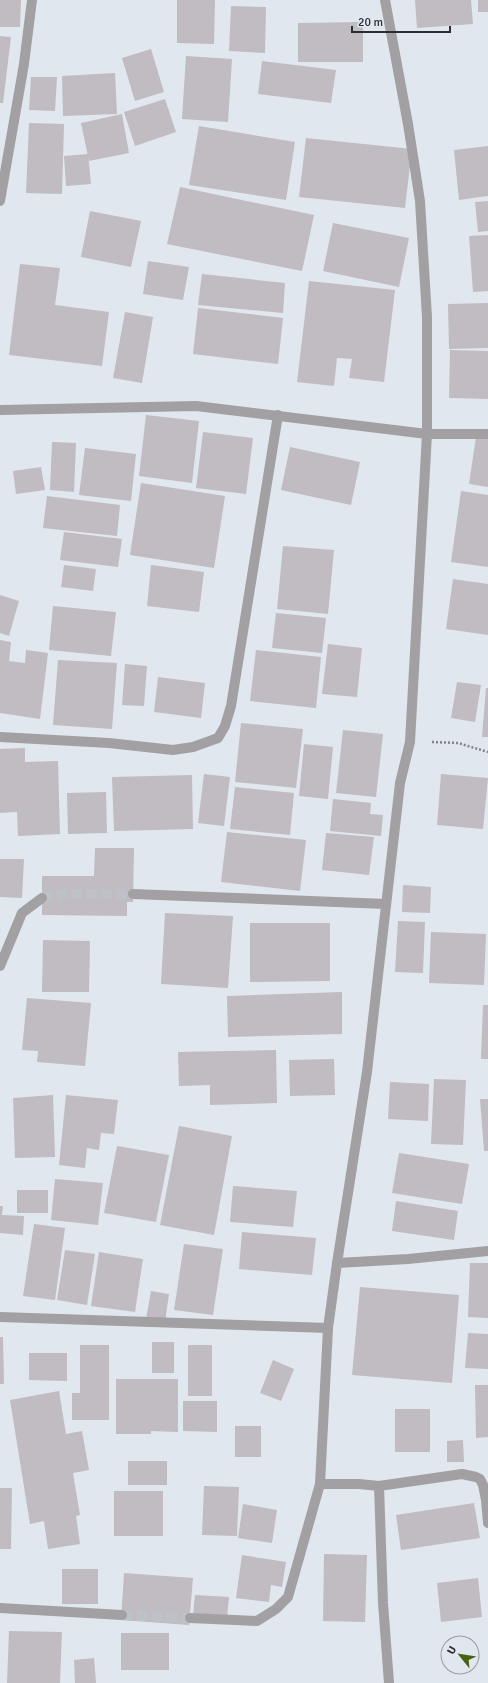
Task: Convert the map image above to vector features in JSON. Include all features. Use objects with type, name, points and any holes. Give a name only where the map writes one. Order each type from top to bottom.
[{"type":"street","points":[[0,201],[24,64],[32,0]]},
{"type":"street","points":[[190,1618],[257,1621],[276,1609],[288,1597],[320,1484],[328,1328],[336,1263],[367,1072],[400,783],[410,742],[426,434],[427,317],[420,201],[408,124],[385,0]]},
{"type":"street","points":[[0,410],[196,406],[426,434],[488,434]]},
{"type":"street","points":[[0,737],[109,743],[173,750],[193,747],[218,738],[225,726],[232,706],[278,415]]},
{"type":"street","points":[[133,894],[386,904]]},
{"type":"street","points":[[0,966],[22,913],[42,898]]},
{"type":"street","points":[[336,1263],[408,1259],[488,1251]]},
{"type":"street","points":[[0,1317],[328,1328]]},
{"type":"street","points":[[320,1484],[359,1484],[379,1486],[462,1474],[476,1476],[480,1479],[483,1485],[488,1523]]},
{"type":"street","points":[[379,1486],[389,1683]]},
{"type":"street","points":[[0,1608],[122,1615]]},
{"type":"path","points":[[410,742],[458,743],[488,752]]},
{"type":"building","points":[[0,0],[21,0],[20,27],[0,27]]},
{"type":"building","points":[[177,0],[215,0],[214,44],[177,43]]},
{"type":"building","points":[[415,0],[471,0],[473,24],[417,28]]},
{"type":"building","points":[[478,0],[488,0],[488,12],[478,12]]},
{"type":"building","points":[[231,6],[266,7],[265,53],[229,51]]},
{"type":"building","points":[[363,22],[363,62],[298,62],[298,23]]},
{"type":"building","points":[[0,36],[11,37],[3,103],[0,103]]},
{"type":"building","points":[[151,49],[164,92],[135,101],[122,58]]},
{"type":"building","points":[[186,56],[232,59],[228,122],[182,119]]},
{"type":"building","points":[[262,61],[336,70],[331,103],[258,94]]},
{"type":"building","points":[[115,73],[117,114],[63,116],[62,76]]},
{"type":"building","points":[[31,77],[57,77],[55,111],[29,110]]},
{"type":"building","points":[[165,99],[176,132],[135,146],[124,112]]},
{"type":"building","points":[[122,114],[129,153],[89,161],[81,123]]},
{"type":"building","points":[[29,123],[64,124],[62,194],[26,193]]},
{"type":"building","points":[[199,126],[295,142],[286,200],[189,185]]},
{"type":"building","points":[[306,138],[412,149],[405,208],[299,197]]},
{"type":"building","points":[[488,146],[488,196],[459,200],[454,150]]},
{"type":"building","points":[[88,154],[91,184],[66,186],[64,156]]},
{"type":"building","points":[[180,187],[314,215],[302,271],[167,244]]},
{"type":"building","points":[[488,201],[488,231],[478,232],[475,202]]},
{"type":"building","points":[[90,211],[141,221],[131,267],[81,257]]},
{"type":"building","points":[[333,223],[409,238],[399,287],[323,271]]},
{"type":"building","points":[[488,235],[488,291],[473,292],[469,236]]},
{"type":"building","points":[[148,261],[189,267],[183,300],[143,294]]},
{"type":"building","points":[[20,264],[60,268],[55,305],[109,312],[102,366],[9,355]]},
{"type":"building","points":[[202,274],[285,283],[283,313],[198,305]]},
{"type":"building","points":[[309,281],[395,290],[384,382],[349,378],[352,359],[337,358],[334,386],[297,382]]},
{"type":"building","points":[[488,303],[488,348],[449,349],[448,304]]},
{"type":"building","points":[[198,308],[283,318],[278,364],[193,354]]},
{"type":"building","points":[[125,312],[153,317],[142,383],[113,378]]},
{"type":"building","points":[[450,350],[488,351],[488,399],[449,398]]},
{"type":"building","points":[[146,415],[199,421],[192,483],[139,476]]},
{"type":"building","points":[[203,432],[253,438],[246,494],[196,488]]},
{"type":"building","points":[[476,437],[488,439],[488,487],[469,484]]},
{"type":"building","points":[[52,442],[76,443],[74,492],[50,490]]},
{"type":"building","points":[[290,447],[360,462],[351,505],[281,490]]},
{"type":"building","points":[[85,448],[136,454],[131,501],[79,495]]},
{"type":"building","points":[[41,467],[45,490],[16,494],[13,471]]},
{"type":"building","points":[[141,483],[225,496],[214,568],[130,555]]},
{"type":"building","points":[[461,491],[488,495],[488,567],[451,562]]},
{"type":"building","points":[[47,496],[120,505],[117,536],[43,528]]},
{"type":"building","points":[[64,532],[122,539],[118,567],[60,560]]},
{"type":"building","points":[[283,546],[334,550],[328,614],[277,609]]},
{"type":"building","points":[[64,565],[96,569],[93,591],[61,587]]},
{"type":"building","points":[[151,565],[204,572],[199,612],[147,606]]},
{"type":"building","points":[[453,579],[488,584],[488,635],[446,629]]},
{"type":"building","points":[[0,595],[19,601],[9,636],[0,633]]},
{"type":"building","points":[[53,606],[116,612],[111,656],[49,650]]},
{"type":"building","points":[[276,613],[326,618],[322,653],[272,648]]},
{"type":"building","points":[[0,640],[11,642],[9,661],[25,663],[26,650],[48,653],[40,719],[0,713]]},
{"type":"building","points":[[328,644],[362,648],[357,697],[322,694]]},
{"type":"building","points":[[256,650],[321,657],[316,708],[250,701]]},
{"type":"building","points":[[58,660],[117,663],[112,729],[53,725]]},
{"type":"building","points":[[125,664],[147,666],[144,706],[122,705]]},
{"type":"building","points":[[158,677],[205,683],[201,718],[154,712]]},
{"type":"building","points":[[457,682],[481,685],[475,722],[451,718]]},
{"type":"building","points":[[486,688],[488,688],[488,737],[482,737]]},
{"type":"building","points":[[241,723],[303,729],[296,788],[235,782]]},
{"type":"building","points":[[343,730],[383,734],[376,797],[336,793]]},
{"type":"building","points":[[304,744],[333,747],[328,799],[299,796]]},
{"type":"building","points":[[25,748],[25,762],[58,761],[60,834],[18,836],[17,812],[0,813],[0,749]]},
{"type":"building","points":[[204,774],[230,777],[224,826],[198,823]]},
{"type":"building","points":[[441,774],[488,778],[483,829],[437,825]]},
{"type":"building","points":[[192,775],[193,829],[114,831],[112,777]]},
{"type":"building","points":[[235,787],[294,793],[290,835],[230,829]]},
{"type":"building","points":[[106,792],[107,833],[68,834],[67,793]]},
{"type":"building","points":[[333,799],[371,803],[370,814],[383,815],[381,836],[330,831]]},
{"type":"building","points":[[227,832],[306,840],[300,891],[221,882]]},
{"type":"building","points":[[326,833],[374,837],[369,875],[322,870]]},
{"type":"building","points":[[95,848],[134,848],[133,902],[127,902],[127,916],[42,915],[42,876],[94,876]]},
{"type":"building","points":[[0,859],[24,859],[22,898],[0,897]]},
{"type":"building","points":[[403,885],[431,887],[430,913],[402,912]]},
{"type":"building","points":[[165,913],[233,916],[228,988],[161,984]]},
{"type":"building","points":[[398,921],[425,922],[423,973],[395,972]]},
{"type":"building","points":[[250,923],[330,923],[330,981],[250,982]]},
{"type":"building","points":[[431,932],[486,934],[484,985],[429,983]]},
{"type":"building","points":[[43,940],[90,941],[89,992],[42,992]]},
{"type":"building","points":[[342,992],[342,1034],[228,1037],[227,996]]},
{"type":"building","points":[[27,998],[91,1003],[85,1066],[37,1062],[38,1051],[22,1050]]},
{"type":"building","points":[[483,1005],[488,1005],[488,1059],[481,1059]]},
{"type":"building","points":[[276,1050],[277,1103],[210,1105],[210,1085],[179,1086],[178,1052]]},
{"type":"building","points":[[334,1059],[335,1095],[290,1096],[289,1060]]},
{"type":"building","points":[[434,1079],[466,1080],[463,1145],[431,1144]]},
{"type":"building","points":[[390,1082],[429,1084],[428,1121],[388,1119]]},
{"type":"building","points":[[53,1095],[55,1157],[15,1158],[13,1098]]},
{"type":"building","points":[[66,1095],[118,1100],[114,1134],[101,1133],[99,1150],[87,1148],[85,1168],[59,1165]]},
{"type":"building","points":[[480,1099],[488,1099],[488,1151],[484,1151]]},
{"type":"building","points":[[179,1126],[232,1136],[214,1235],[160,1225]]},
{"type":"building","points":[[117,1146],[169,1155],[156,1222],[104,1213]]},
{"type":"building","points":[[399,1153],[469,1164],[462,1204],[392,1193]]},
{"type":"building","points":[[55,1179],[103,1183],[98,1225],[51,1220]]},
{"type":"building","points":[[233,1186],[297,1191],[293,1227],[230,1222]]},
{"type":"building","points":[[17,1190],[48,1190],[48,1213],[17,1213]]},
{"type":"building","points":[[396,1201],[458,1211],[454,1240],[392,1231]]},
{"type":"building","points":[[0,1206],[3,1206],[2,1215],[24,1216],[23,1235],[0,1233]]},
{"type":"building","points":[[34,1224],[65,1228],[55,1300],[23,1296]]},
{"type":"building","points":[[242,1232],[316,1238],[312,1275],[239,1269]]},
{"type":"building","points":[[184,1244],[223,1249],[213,1315],[174,1310]]},
{"type":"building","points":[[65,1250],[95,1254],[87,1305],[57,1300]]},
{"type":"building","points":[[99,1252],[143,1259],[135,1312],[91,1306]]},
{"type":"building","points":[[470,1263],[488,1263],[488,1318],[468,1317]]},
{"type":"building","points":[[360,1287],[459,1295],[452,1383],[352,1375]]},
{"type":"building","points":[[151,1291],[169,1294],[165,1322],[146,1319]]},
{"type":"building","points":[[468,1333],[488,1334],[488,1369],[465,1368]]},
{"type":"building","points":[[0,1337],[3,1337],[4,1384],[0,1384]]},
{"type":"building","points":[[152,1342],[174,1342],[174,1373],[152,1373]]},
{"type":"building","points":[[80,1345],[109,1345],[109,1420],[72,1420],[72,1393],[80,1393]]},
{"type":"building","points":[[188,1345],[212,1345],[212,1396],[188,1396]]},
{"type":"building","points":[[29,1353],[67,1353],[67,1381],[29,1380]]},
{"type":"building","points":[[273,1360],[294,1369],[281,1401],[260,1393]]},
{"type":"building","points":[[116,1379],[178,1379],[178,1432],[151,1431],[151,1434],[116,1434]]},
{"type":"building","points":[[475,1385],[488,1385],[488,1437],[476,1438]]},
{"type":"building","points":[[59,1391],[66,1434],[82,1431],[89,1470],[73,1473],[80,1515],[76,1516],[80,1544],[48,1549],[44,1521],[30,1524],[10,1400]]},
{"type":"building","points":[[183,1401],[217,1401],[217,1432],[183,1431]]},
{"type":"building","points":[[395,1409],[430,1409],[430,1452],[395,1452]]},
{"type":"building","points":[[235,1426],[261,1426],[261,1457],[235,1457]]},
{"type":"building","points":[[463,1440],[464,1462],[447,1462],[447,1441]]},
{"type":"building","points":[[128,1461],[167,1461],[167,1485],[128,1485]]},
{"type":"building","points":[[204,1486],[239,1487],[237,1536],[202,1535]]},
{"type":"building","points":[[0,1488],[12,1488],[11,1549],[0,1549]]},
{"type":"building","points":[[114,1491],[163,1491],[163,1536],[114,1536]]},
{"type":"building","points":[[474,1503],[480,1538],[401,1550],[396,1515]]},
{"type":"building","points":[[243,1504],[277,1510],[272,1543],[238,1538]]},
{"type":"building","points":[[324,1554],[367,1555],[365,1622],[323,1621]]},
{"type":"building","points":[[242,1555],[286,1562],[282,1587],[271,1585],[269,1602],[236,1598]]},
{"type":"building","points":[[62,1569],[98,1569],[98,1604],[62,1604]]},
{"type":"building","points":[[124,1573],[193,1578],[189,1625],[121,1620]]},
{"type":"building","points":[[478,1578],[482,1617],[441,1622],[437,1583]]},
{"type":"building","points":[[195,1595],[229,1597],[227,1617],[193,1615]]},
{"type":"building","points":[[9,1631],[62,1632],[60,1683],[7,1683]]},
{"type":"building","points":[[121,1633],[169,1633],[169,1670],[121,1670]]},
{"type":"building","points":[[94,1658],[96,1683],[75,1683],[74,1660]]},
{"type":"tunnel","points":[[42,898],[62,894],[133,894]]},
{"type":"tunnel","points":[[122,1615],[190,1618]]}]
